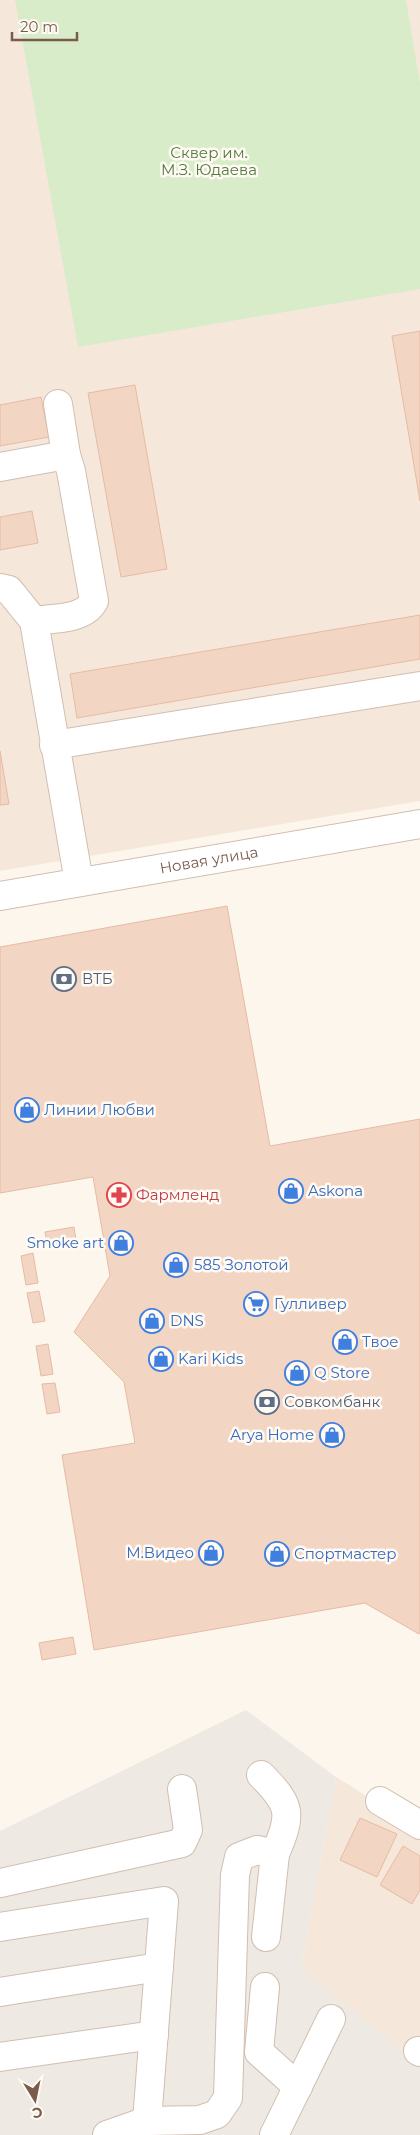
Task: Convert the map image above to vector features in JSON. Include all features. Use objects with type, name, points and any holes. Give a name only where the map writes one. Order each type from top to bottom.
[{"type":"street","points":[[34,621],[90,610],[94,601],[58,404]]},
{"type":"street","points":[[0,467],[66,455]]},
{"type":"street","points":[[0,588],[9,590],[34,621],[79,882]]},
{"type":"street","points":[[54,745],[420,686]]},
{"type":"street","name":"Новая улица","points":[[0,896],[420,824]]},
{"type":"street","points":[[261,1775],[280,1794],[286,1808],[288,1820],[275,1854],[266,1937]]},
{"type":"street","points":[[0,1883],[182,1843],[188,1830],[182,1789]]},
{"type":"street","points":[[380,1801],[420,1825]]},
{"type":"street","points":[[107,2135],[147,2121],[200,2120],[217,2114],[228,2098],[235,1875],[239,1858],[257,1850],[275,1854]]},
{"type":"street","points":[[0,1927],[164,1901],[147,2121]]},
{"type":"street","points":[[0,1992],[159,1967]]},
{"type":"street","points":[[264,1987],[259,2052],[298,2087]]},
{"type":"street","points":[[274,2135],[331,2019]]},
{"type":"street","points":[[0,2058],[154,2035]]},
{"type":"shaded area","points":[[0,0],[420,0],[420,801],[0,871]]},
{"type":"shaded area","points":[[246,1710],[336,1777],[301,1969],[420,2064],[420,2135],[0,2135],[0,1831]]},
{"type":"shaded area","points":[[336,1777],[420,1829],[420,2064],[301,1969]]},
{"type":"green space","name":"Сквер им. М.З. Юдаева","points":[[15,0],[406,0],[420,83],[420,289],[78,347]]},
{"type":"building","points":[[420,331],[420,501],[392,336]]},
{"type":"building","points":[[135,385],[167,569],[121,577],[88,393]]},
{"type":"building","points":[[41,397],[49,437],[0,446],[0,405]]},
{"type":"building","points":[[32,511],[38,543],[0,550],[0,517]]},
{"type":"building","points":[[420,615],[420,659],[77,718],[70,674]]},
{"type":"building","points":[[0,751],[9,804],[0,805]]},
{"type":"building","name":"Гулливер","points":[[227,906],[270,1146],[420,1119],[420,1632],[419,1634],[365,1603],[94,1650],[62,1455],[135,1443],[124,1382],[74,1332],[110,1276],[93,1177],[0,1193],[0,947]]},
{"type":"building","points":[[74,1227],[76,1240],[48,1246],[45,1232]]},
{"type":"building","points":[[33,1253],[38,1283],[26,1285],[21,1256]]},
{"type":"building","points":[[39,1291],[45,1321],[33,1323],[27,1293]]},
{"type":"building","points":[[48,1344],[53,1374],[41,1376],[36,1346]]},
{"type":"building","points":[[55,1383],[60,1412],[47,1414],[42,1384]]},
{"type":"building","points":[[73,1637],[76,1654],[42,1660],[39,1643]]},
{"type":"building","points":[[360,1818],[397,1834],[377,1877],[340,1860]]},
{"type":"building","points":[[403,1846],[420,1856],[420,1890],[412,1904],[380,1885]]},
{"type":"place","name":"ВТБ","points":[[64,979]]},
{"type":"place","name":"Линии Любви","points":[[27,1110]]},
{"type":"place","name":"Askona","points":[[291,1191]]},
{"type":"place","name":"Фармленд","points":[[119,1195]]},
{"type":"place","name":"Smoke art","points":[[121,1243]]},
{"type":"place","name":"585 Золотой","points":[[176,1265]]},
{"type":"place","name":"Гулливер","points":[[256,1304]]},
{"type":"place","name":"DNS","points":[[152,1321]]},
{"type":"place","name":"Твое","points":[[345,1342]]},
{"type":"place","name":"Kari Kids","points":[[161,1359]]},
{"type":"place","name":"Q Store","points":[[297,1373]]},
{"type":"place","name":"Совкомбанк","points":[[267,1402]]},
{"type":"place","name":"Arya Home","points":[[332,1435]]},
{"type":"place","name":"М.Видео","points":[[211,1553]]},
{"type":"place","name":"Спортмастер","points":[[277,1554]]}]
